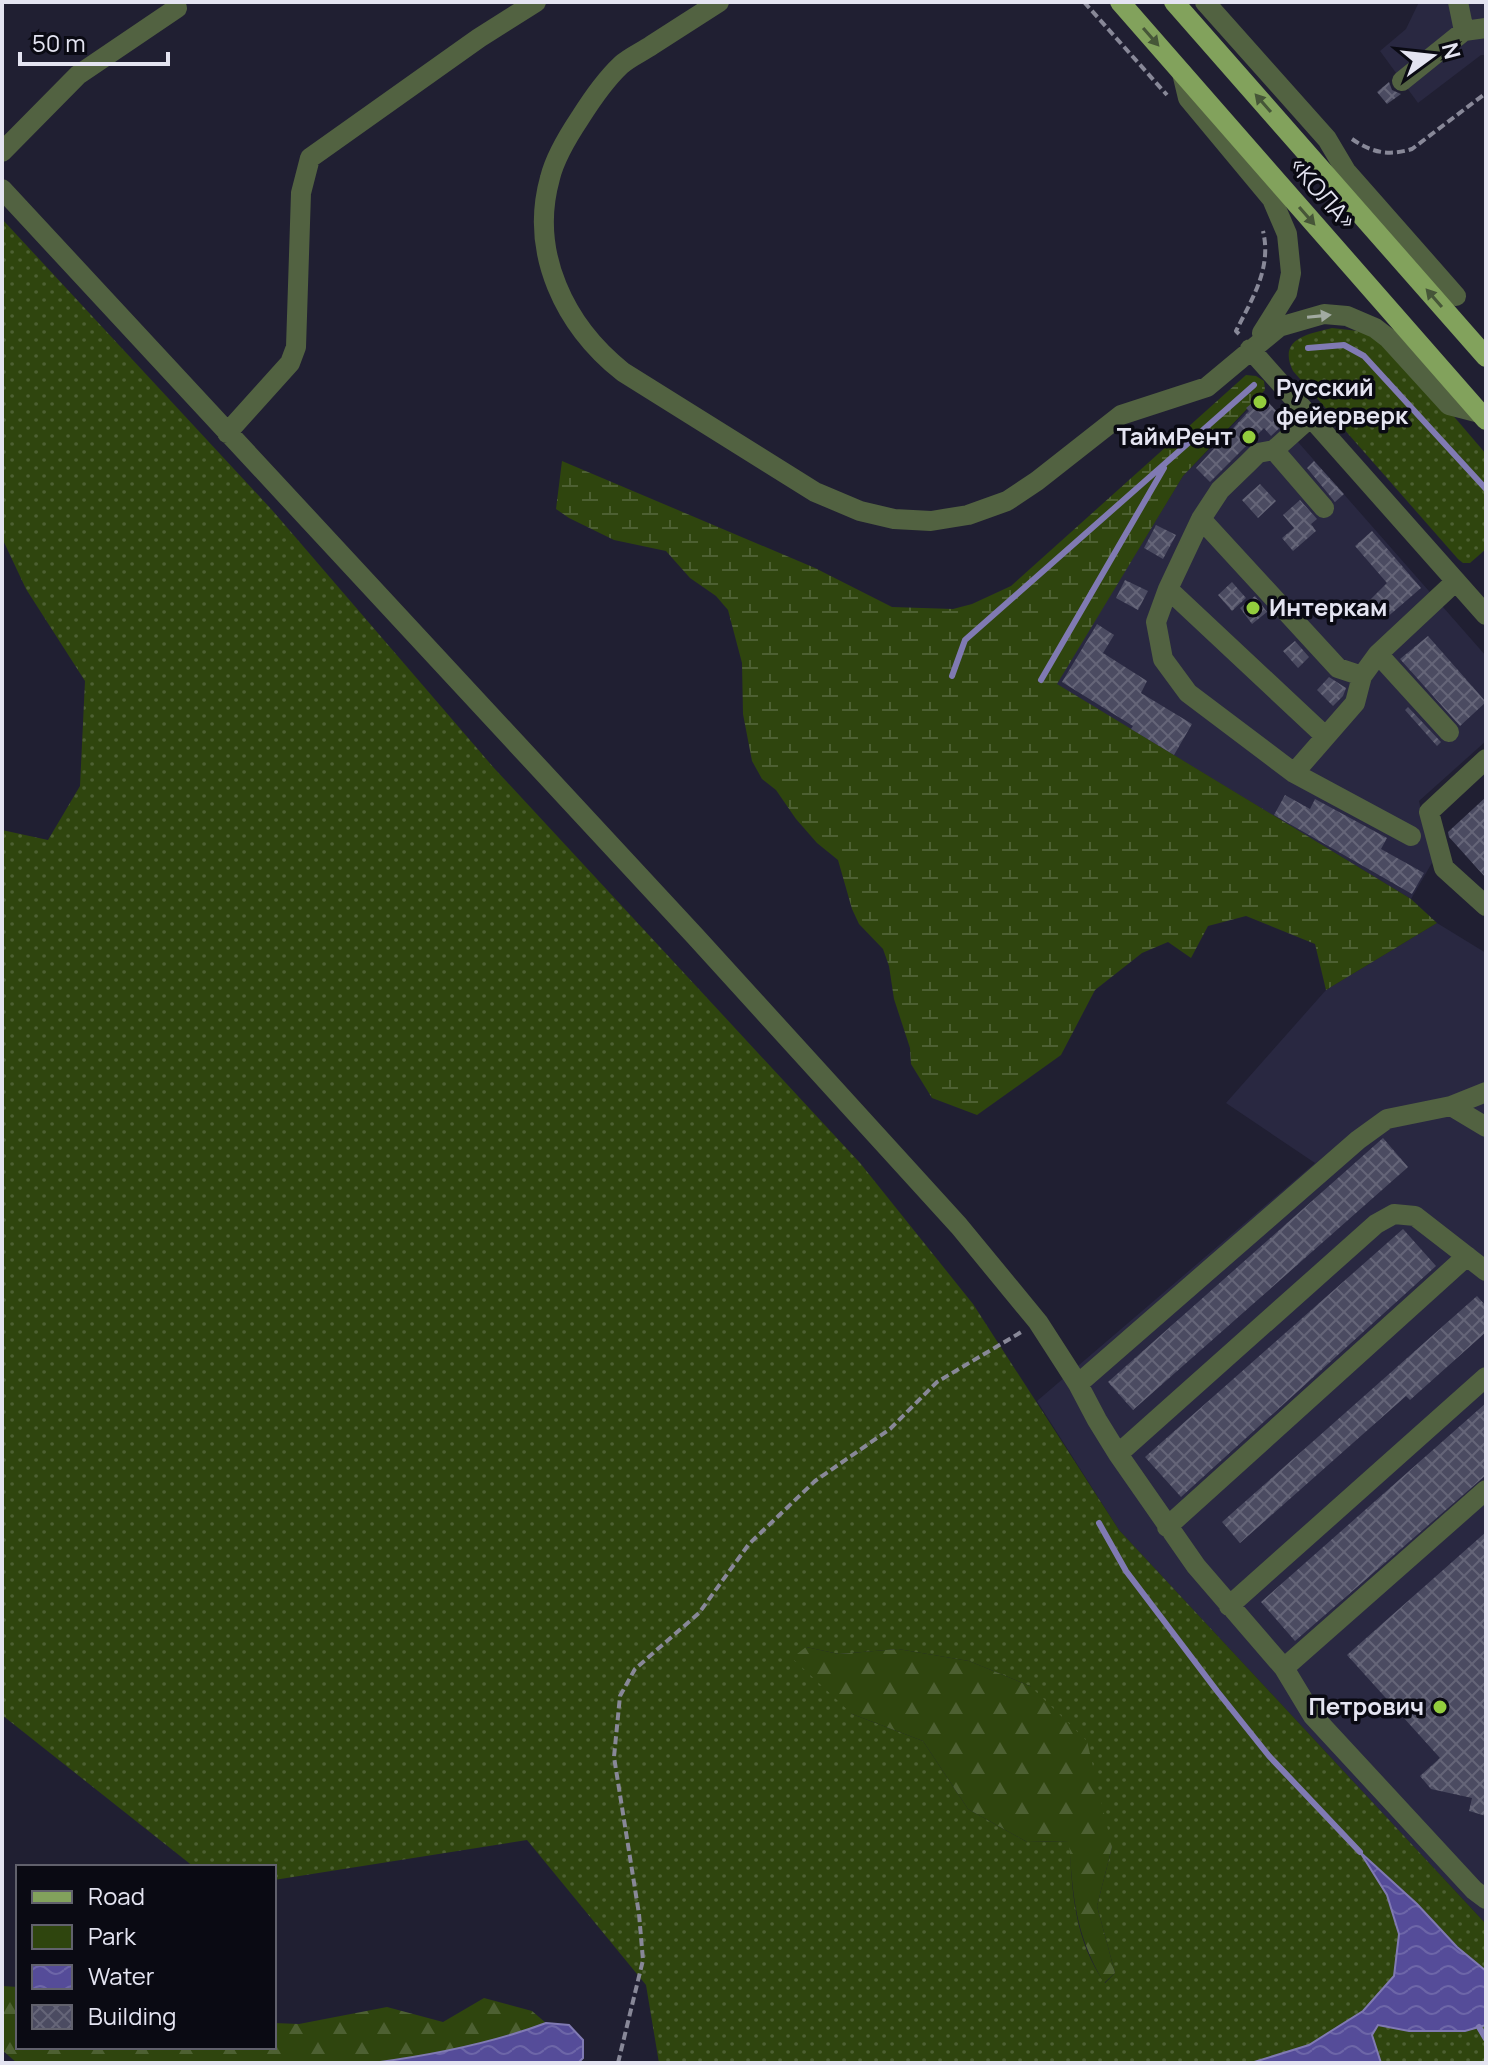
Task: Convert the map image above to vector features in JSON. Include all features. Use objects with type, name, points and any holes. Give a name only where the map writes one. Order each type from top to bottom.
[{"type":"main road","name":"«КОЛА»","points":[[1120,2],[1483,416]]},
{"type":"main road","name":"«КОЛА»","points":[[1174,2],[1486,357]]},
{"type":"street","points":[[227,433],[290,363],[296,347],[301,193],[310,158],[479,38],[536,2]]},
{"type":"street","points":[[719,2],[622,64],[594,96],[567,138],[550,177],[544,219],[549,266],[563,301],[599,352],[623,372],[815,492],[860,511],[894,519],[931,521],[968,515],[1007,501],[1121,415],[1207,387],[1279,327],[1324,314],[1361,320],[1388,338],[1449,405],[1483,416]]},
{"type":"street","points":[[1458,2],[1464,31]]},
{"type":"street","points":[[1211,6],[1327,139],[1346,171],[1456,296]]},
{"type":"street","points":[[2,152],[78,75],[177,8]]},
{"type":"street","points":[[1402,81],[1464,31],[1486,28]]},
{"type":"street","points":[[1182,73],[1188,98],[1272,199],[1287,234],[1291,273],[1287,293],[1275,316],[1250,349]]},
{"type":"street","points":[[2,189],[695,936],[959,1226],[1038,1322],[1118,1454],[1167,1527],[1229,1606],[1284,1668],[1313,1716],[1423,1836],[1486,1899]]},
{"type":"street","points":[[1250,349],[1486,615]]},
{"type":"street","points":[[1312,416],[1274,450],[1258,453],[1220,490],[1201,519],[1156,622],[1163,659],[1188,693],[1294,773],[1411,836]]},
{"type":"street","points":[[1274,450],[1324,508]]},
{"type":"street","points":[[1201,519],[1338,668],[1362,676]]},
{"type":"street","points":[[1294,773],[1355,703],[1362,676],[1378,654],[1456,581]]},
{"type":"street","points":[[1168,589],[1325,736]]},
{"type":"street","points":[[1378,654],[1449,732]]},
{"type":"street","points":[[1486,759],[1429,812],[1444,868],[1486,906]]},
{"type":"street","points":[[1078,1384],[1358,1140],[1387,1119],[1451,1106],[1486,1092]]},
{"type":"street","points":[[1451,1106],[1486,1127]]},
{"type":"street","points":[[1118,1454],[1376,1224],[1394,1214],[1415,1216],[1486,1271]]},
{"type":"street","points":[[1167,1527],[1467,1256]]},
{"type":"street","points":[[1229,1606],[1486,1377]]},
{"type":"street","points":[[1284,1668],[1486,1490]]},
{"type":"path","points":[[1084,2],[1174,103]]},
{"type":"path","points":[[1399,153],[1412,149],[1486,93]]},
{"type":"path","points":[[1250,349],[1236,331],[1261,283],[1265,242],[1260,220]]},
{"type":"path","points":[[618,2063],[643,1960],[614,1757],[620,1696],[635,1669],[699,1613],[749,1544],[815,1481],[890,1429],[937,1382],[1038,1322]]},
{"type":"shaded area","points":[[1419,2],[1486,2],[1486,55],[1481,55],[1418,103],[1380,51],[1406,29]]},
{"type":"shaded area","points":[[1262,395],[1287,424],[1285,427],[1291,434],[1486,656],[1486,741],[1419,801],[1433,861],[1411,899],[1056,684],[1183,476]]},
{"type":"shaded area","points":[[1437,923],[1486,953],[1486,1924],[1119,1530],[1037,1401],[1315,1163],[1226,1103],[1326,990]]},
{"type":"green space","points":[[2,219],[272,510],[494,768],[860,1163],[973,1304],[1119,1530],[1486,1924],[1486,1971],[1457,1947],[1417,1904],[1363,1855],[1387,1895],[1399,1934],[1394,1976],[1363,2011],[1309,2045],[1251,2063],[659,2063],[646,1985],[527,1840],[276,1880],[276,1865],[191,1865],[2,1715],[2,830],[48,840],[80,786],[85,681],[26,589],[2,538]],"holes":[[[806,1647],[839,1654],[898,1649],[969,1661],[1030,1686],[1112,1847],[1097,1906],[1115,1973],[1105,1983],[1081,1933],[1074,1897],[1070,1841],[1027,1842],[968,1809],[923,1741],[852,1714]]]},
{"type":"green space","points":[[1332,328],[1358,331],[1382,341],[1421,378],[1486,454],[1486,549],[1470,563],[1458,559],[1293,371],[1289,360],[1292,344],[1305,336]]},
{"type":"green space","points":[[1246,375],[1264,381],[1265,390],[1183,476],[1057,684],[1411,899],[1437,923],[1326,990],[1315,944],[1246,916],[1208,926],[1191,958],[1168,942],[1142,953],[1095,990],[1061,1055],[977,1115],[932,1098],[911,1064],[910,1048],[894,999],[883,949],[859,924],[838,860],[817,843],[796,819],[776,790],[762,779],[752,761],[743,714],[742,663],[728,610],[716,596],[690,578],[666,551],[614,540],[556,509],[562,461],[815,568],[892,607],[953,609],[1011,586]]},
{"type":"green space","points":[[806,1647],[839,1654],[898,1649],[969,1661],[1030,1686],[1087,1741],[1112,1847],[1097,1906],[1115,1973],[1104,1983],[1081,1931],[1074,1898],[1069,1841],[1027,1842],[968,1809],[923,1741],[852,1714],[792,1658]]},
{"type":"green space","points":[[2,1986],[16,1987],[16,2049],[276,2049],[276,2023],[299,2024],[387,2007],[443,2022],[484,1998],[532,2011],[546,2023],[512,2036],[442,2054],[373,2063],[17,2063],[2,2050]]},
{"type":"green space","points":[[1378,2025],[1465,2031],[1486,2025],[1486,2063],[1381,2063],[1372,2035]]},
{"type":"water","points":[[1360,1852],[1417,1904],[1457,1947],[1486,1971],[1486,2025],[1465,2031],[1409,2031],[1378,2025],[1372,2035],[1381,2063],[1251,2063],[1309,2045],[1363,2011],[1394,1976],[1399,1934],[1387,1895]]},
{"type":"water","points":[[546,2023],[569,2025],[583,2040],[583,2058],[578,2063],[373,2063],[461,2048]]},
{"type":"building","points":[[1389,82],[1392,90],[1401,94],[1387,104],[1377,92]]},
{"type":"building","points":[[1262,395],[1286,422],[1271,436],[1264,428],[1210,482],[1196,468],[1249,411],[1246,408]]},
{"type":"building","points":[[1314,461],[1344,494],[1335,502],[1307,468]]},
{"type":"building","points":[[1260,484],[1276,501],[1258,518],[1242,500]]},
{"type":"building","points":[[1300,500],[1317,519],[1311,524],[1316,531],[1293,551],[1282,538],[1294,528],[1283,515]]},
{"type":"building","points":[[1156,525],[1176,535],[1163,559],[1144,548]]},
{"type":"building","points":[[1372,531],[1421,588],[1385,619],[1369,601],[1387,583],[1355,546]]},
{"type":"building","points":[[1125,580],[1148,591],[1138,610],[1116,598]]},
{"type":"building","points":[[1232,582],[1246,598],[1232,611],[1218,595]]},
{"type":"building","points":[[1255,596],[1267,612],[1252,624],[1240,608]]},
{"type":"building","points":[[1097,624],[1114,635],[1103,653],[1147,681],[1141,693],[1192,724],[1174,755],[1062,682]]},
{"type":"building","points":[[1428,636],[1486,702],[1460,726],[1400,659]]},
{"type":"building","points":[[1295,641],[1309,657],[1298,668],[1283,651]]},
{"type":"building","points":[[1329,677],[1346,688],[1333,706],[1317,690]]},
{"type":"building","points":[[1408,707],[1441,742],[1437,746],[1405,710]]},
{"type":"building","points":[[1285,795],[1310,809],[1315,799],[1387,838],[1381,849],[1424,873],[1412,894],[1274,815]]},
{"type":"building","points":[[1486,797],[1486,878],[1449,837],[1448,832]]},
{"type":"building","points":[[1383,1138],[1408,1167],[1133,1410],[1108,1382]]},
{"type":"building","points":[[1403,1229],[1436,1266],[1181,1497],[1145,1457]]},
{"type":"building","points":[[1477,1296],[1486,1306],[1486,1332],[1410,1400],[1406,1396],[1240,1543],[1222,1522]]},
{"type":"building","points":[[1486,1403],[1486,1475],[1295,1641],[1261,1602]]},
{"type":"building","name":"Петрович","points":[[1486,1532],[1486,1816],[1469,1811],[1472,1798],[1431,1789],[1420,1776],[1440,1758],[1347,1655]]},
{"type":"waterway","points":[[1308,348],[1344,345],[1364,356],[1486,489]]},
{"type":"waterway","points":[[952,676],[965,640],[1254,385]]},
{"type":"waterway","points":[[1041,680],[1164,468]]},
{"type":"waterway","points":[[1099,1523],[1126,1571],[1217,1691],[1269,1756],[1360,1852]]},
{"type":"waterway","points":[[1479,2027],[1486,2039]]},
{"type":"place","name":"Русский фейерверк","points":[[1260,402]]},
{"type":"place","name":"ТаймРент","points":[[1249,437]]},
{"type":"place","name":"Интеркам","points":[[1253,608]]},
{"type":"place","name":"Петрович","points":[[1440,1707]]}]
